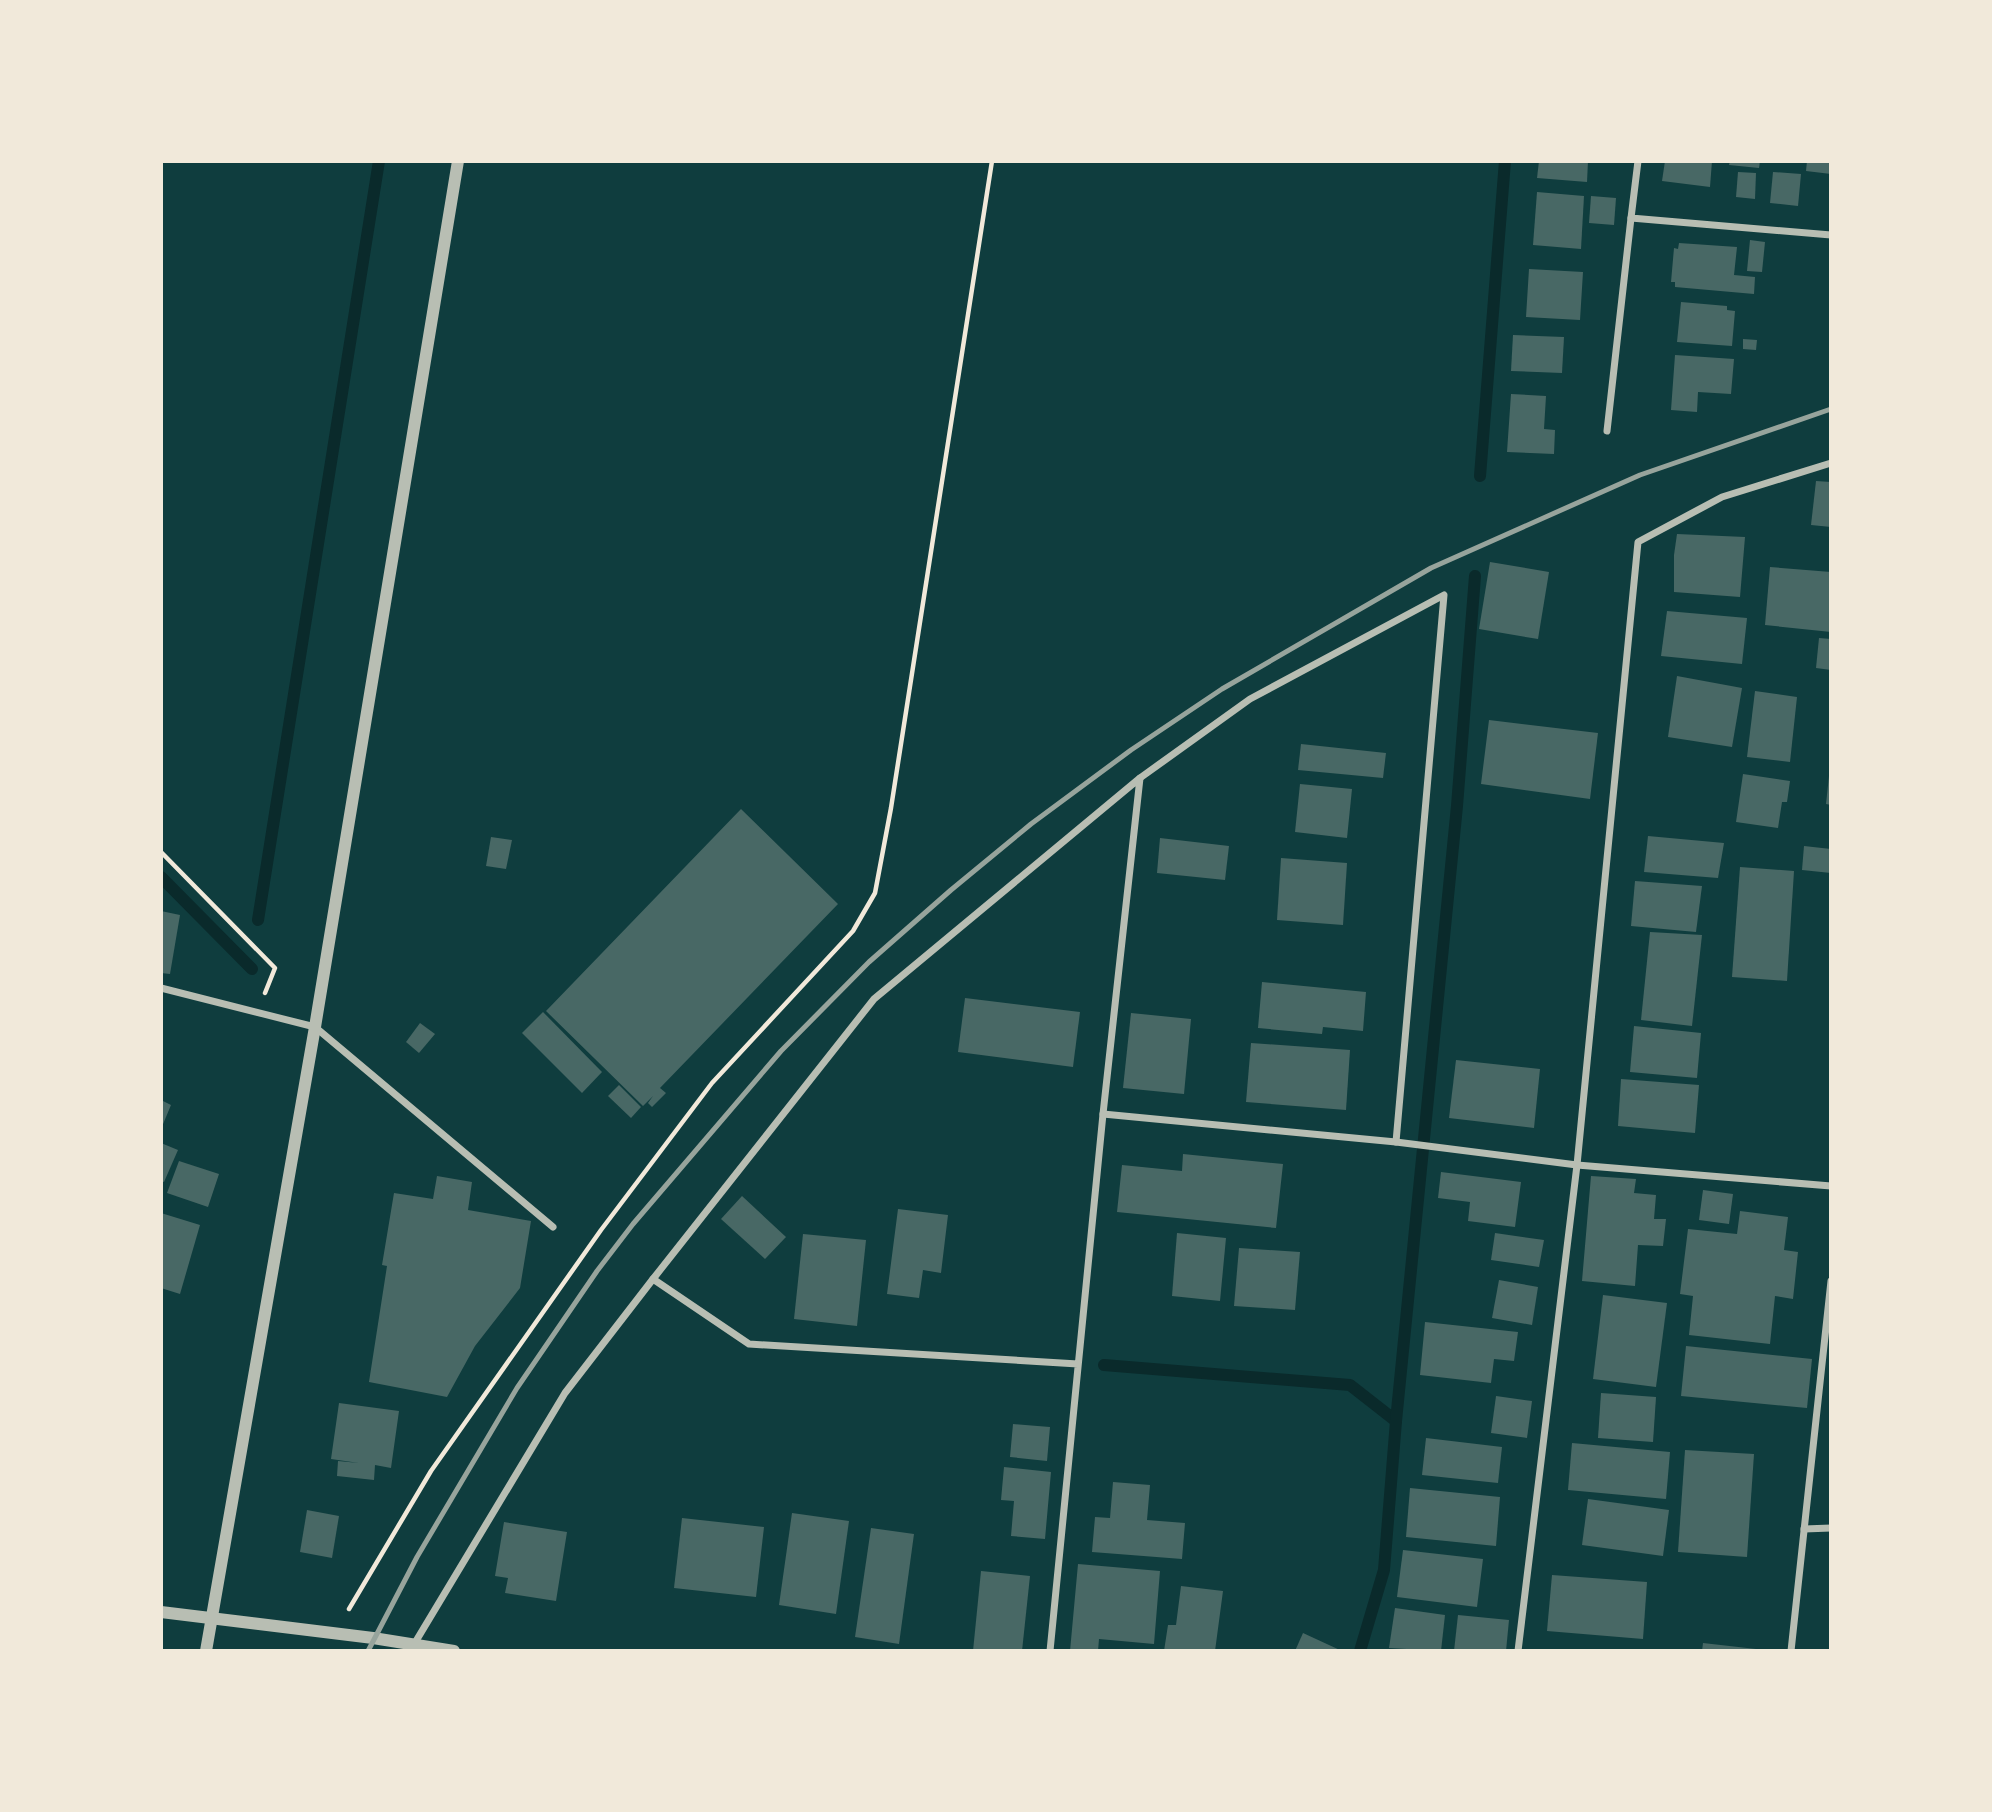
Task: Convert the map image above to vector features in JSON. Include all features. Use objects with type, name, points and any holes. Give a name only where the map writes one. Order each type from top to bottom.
[{"type":"street","points":[[206,1651],[315,1027],[458,161]]},
{"type":"street","points":[[1607,431],[1638,161]]},
{"type":"street","points":[[1631,218],[1831,235]]},
{"type":"street","points":[[1518,1651],[1577,1166],[1638,542],[1722,497],[1831,463]]},
{"type":"street","points":[[412,1648],[565,1392],[874,999],[1140,778],[1250,699],[1444,595],[1396,1142]]},
{"type":"street","points":[[1050,1651],[1103,1114],[1140,778]]},
{"type":"street","points":[[161,988],[315,1027],[553,1227]]},
{"type":"street","points":[[1103,1114],[1396,1142],[1577,1166],[1831,1186]]},
{"type":"street","points":[[653,1279],[750,1344],[1078,1364]]},
{"type":"street","points":[[1791,1651],[1831,1281]]},
{"type":"street","points":[[1804,1529],[1831,1528]]},
{"type":"street","points":[[161,1612],[334,1634],[412,1648],[454,1651]]},
{"type":"path","points":[[334,1634],[431,1471],[556,1292],[712,1083],[853,931],[875,893],[891,808],[992,161]]},
{"type":"path","points":[[161,852],[275,968],[258,1013]]},
{"type":"building","points":[[1539,161],[1588,161],[1587,182],[1537,178]]},
{"type":"building","points":[[1665,161],[1712,161],[1710,187],[1662,181]]},
{"type":"building","points":[[1730,161],[1760,161],[1759,168],[1729,165]]},
{"type":"building","points":[[1807,161],[1831,161],[1831,174],[1806,171]]},
{"type":"building","points":[[1738,172],[1756,173],[1755,199],[1736,197]]},
{"type":"building","points":[[1773,172],[1801,174],[1798,206],[1770,203]]},
{"type":"building","points":[[1537,192],[1584,196],[1581,249],[1533,245]]},
{"type":"building","points":[[1591,196],[1616,198],[1614,225],[1589,223]]},
{"type":"building","points":[[1750,240],[1765,242],[1762,272],[1747,271]]},
{"type":"building","points":[[1679,243],[1737,247],[1734,275],[1755,277],[1754,294],[1675,287],[1675,282],[1671,282],[1674,248],[1678,249]]},
{"type":"building","points":[[1529,269],[1583,272],[1580,320],[1526,317]]},
{"type":"building","points":[[1681,302],[1727,306],[1727,310],[1735,311],[1732,346],[1677,342]]},
{"type":"building","points":[[1513,335],[1564,337],[1562,373],[1511,371]]},
{"type":"building","points":[[1743,339],[1757,340],[1756,350],[1743,349]]},
{"type":"building","points":[[1675,355],[1734,359],[1731,394],[1698,392],[1697,412],[1671,410]]},
{"type":"building","points":[[1511,394],[1546,396],[1544,429],[1555,430],[1554,454],[1507,452]]},
{"type":"building","points":[[1816,481],[1831,482],[1831,527],[1811,525]]},
{"type":"building","points":[[1677,534],[1745,537],[1740,597],[1674,592]]},
{"type":"building","points":[[1490,562],[1549,572],[1538,639],[1479,629]]},
{"type":"building","points":[[1770,567],[1831,572],[1831,632],[1765,625]]},
{"type":"building","points":[[1667,611],[1747,618],[1742,664],[1661,656]]},
{"type":"building","points":[[1819,638],[1831,639],[1831,670],[1816,668]]},
{"type":"building","points":[[1677,676],[1742,688],[1732,747],[1668,737]]},
{"type":"building","points":[[1755,691],[1797,697],[1790,762],[1747,757]]},
{"type":"building","points":[[1489,720],[1598,733],[1590,799],[1481,784]]},
{"type":"building","points":[[1301,744],[1386,753],[1383,778],[1298,770]]},
{"type":"building","points":[[1743,774],[1790,781],[1787,802],[1782,802],[1778,828],[1736,822]]},
{"type":"building","points":[[1831,776],[1831,805],[1826,804]]},
{"type":"building","points":[[1300,784],[1352,789],[1347,838],[1295,832]]},
{"type":"building","points":[[741,809],[838,904],[660,1088],[666,1093],[652,1107],[648,1103],[653,1096],[643,1106],[546,1011]]},
{"type":"building","points":[[1648,836],[1724,843],[1718,878],[1644,872]]},
{"type":"building","points":[[491,837],[512,840],[506,869],[486,866]]},
{"type":"building","points":[[1160,838],[1229,846],[1225,880],[1157,873]]},
{"type":"building","points":[[1804,846],[1831,849],[1831,873],[1802,870]]},
{"type":"building","points":[[1281,858],[1347,863],[1343,925],[1277,920]]},
{"type":"building","points":[[1740,867],[1794,871],[1787,981],[1732,977]]},
{"type":"building","points":[[1635,881],[1702,886],[1696,932],[1631,926]]},
{"type":"building","points":[[161,911],[180,915],[170,974],[161,973]]},
{"type":"building","points":[[1650,932],[1702,935],[1692,1026],[1641,1020]]},
{"type":"building","points":[[1262,982],[1366,992],[1363,1031],[1323,1027],[1322,1034],[1258,1028]]},
{"type":"building","points":[[965,998],[1080,1012],[1073,1067],[958,1052]]},
{"type":"building","points":[[543,1012],[602,1072],[582,1093],[522,1033]]},
{"type":"building","points":[[1131,1013],[1191,1019],[1184,1094],[1123,1088]]},
{"type":"building","points":[[420,1023],[435,1034],[419,1053],[406,1042]]},
{"type":"building","points":[[1634,1026],[1701,1033],[1697,1078],[1630,1072]]},
{"type":"building","points":[[1251,1043],[1350,1050],[1346,1110],[1246,1102]]},
{"type":"building","points":[[1456,1060],[1540,1069],[1534,1128],[1449,1118]]},
{"type":"building","points":[[1621,1079],[1699,1085],[1695,1133],[1618,1126]]},
{"type":"building","points":[[619,1085],[641,1107],[631,1118],[608,1096]]},
{"type":"building","points":[[161,1100],[171,1105],[161,1129]]},
{"type":"building","points":[[161,1143],[178,1150],[164,1182],[161,1181]]},
{"type":"building","points":[[1183,1154],[1283,1164],[1276,1228],[1117,1212],[1122,1165],[1182,1171]]},
{"type":"building","points":[[179,1161],[219,1174],[208,1207],[167,1193]]},
{"type":"building","points":[[1441,1172],[1521,1182],[1515,1227],[1468,1221],[1470,1202],[1438,1198]]},
{"type":"building","points":[[437,1176],[472,1182],[468,1210],[531,1221],[520,1288],[475,1346],[447,1397],[369,1382],[387,1266],[382,1265],[394,1193],[433,1199]]},
{"type":"building","points":[[1591,1176],[1636,1179],[1634,1193],[1656,1195],[1654,1219],[1666,1219],[1663,1246],[1638,1245],[1635,1286],[1582,1281]]},
{"type":"building","points":[[1703,1190],[1733,1194],[1729,1224],[1699,1220]]},
{"type":"building","points":[[742,1196],[786,1237],[765,1259],[721,1219]]},
{"type":"building","points":[[898,1209],[948,1215],[941,1273],[923,1270],[919,1298],[887,1294]]},
{"type":"building","points":[[1740,1211],[1788,1217],[1784,1250],[1798,1252],[1793,1299],[1775,1296],[1770,1344],[1689,1335],[1693,1296],[1680,1294],[1688,1229],[1737,1234]]},
{"type":"building","points":[[161,1213],[200,1225],[180,1294],[161,1288]]},
{"type":"building","points":[[1177,1233],[1226,1238],[1220,1301],[1172,1296]]},
{"type":"building","points":[[1495,1233],[1544,1240],[1539,1267],[1491,1260]]},
{"type":"building","points":[[803,1234],[866,1240],[857,1326],[794,1319]]},
{"type":"building","points":[[1239,1248],[1300,1252],[1295,1310],[1234,1306]]},
{"type":"building","points":[[1499,1280],[1538,1287],[1532,1325],[1492,1318]]},
{"type":"building","points":[[1603,1295],[1667,1303],[1656,1387],[1593,1379]]},
{"type":"building","points":[[1425,1322],[1518,1332],[1514,1361],[1494,1359],[1491,1383],[1420,1375]]},
{"type":"building","points":[[1686,1346],[1812,1359],[1807,1408],[1681,1396]]},
{"type":"building","points":[[1601,1393],[1656,1397],[1653,1442],[1598,1438]]},
{"type":"building","points":[[1496,1396],[1532,1401],[1527,1438],[1491,1433]]},
{"type":"building","points":[[339,1403],[399,1411],[391,1468],[375,1465],[374,1480],[337,1476],[338,1461],[359,1463],[331,1459]]},
{"type":"building","points":[[1013,1424],[1050,1427],[1047,1461],[1010,1457]]},
{"type":"building","points":[[1426,1438],[1502,1447],[1498,1483],[1422,1475]]},
{"type":"building","points":[[1572,1443],[1670,1452],[1666,1499],[1568,1490]]},
{"type":"building","points":[[1685,1450],[1754,1454],[1747,1557],[1678,1552]]},
{"type":"building","points":[[1004,1467],[1051,1472],[1045,1539],[1011,1536],[1014,1501],[1001,1500]]},
{"type":"building","points":[[1113,1482],[1150,1485],[1147,1520],[1185,1523],[1182,1559],[1092,1552],[1095,1517],[1110,1518]]},
{"type":"building","points":[[1410,1488],[1500,1497],[1496,1546],[1406,1537]]},
{"type":"building","points":[[1588,1499],[1669,1510],[1663,1556],[1582,1545]]},
{"type":"building","points":[[307,1510],[339,1516],[332,1558],[300,1552]]},
{"type":"building","points":[[792,1513],[849,1521],[836,1614],[779,1605]]},
{"type":"building","points":[[682,1518],[764,1527],[756,1597],[674,1588]]},
{"type":"building","points":[[504,1522],[567,1532],[556,1601],[505,1593],[508,1578],[495,1576]]},
{"type":"building","points":[[871,1528],[914,1534],[899,1644],[855,1637]]},
{"type":"building","points":[[1403,1550],[1483,1559],[1477,1607],[1397,1597]]},
{"type":"building","points":[[1078,1564],[1160,1571],[1154,1644],[1099,1639],[1098,1651],[1070,1651]]},
{"type":"building","points":[[981,1571],[1030,1576],[1022,1651],[973,1651]]},
{"type":"building","points":[[1552,1575],[1647,1582],[1643,1639],[1547,1631]]},
{"type":"building","points":[[1181,1586],[1223,1591],[1215,1651],[1164,1651],[1168,1625],[1176,1625]]},
{"type":"building","points":[[1395,1608],[1445,1615],[1441,1651],[1389,1648]]},
{"type":"building","points":[[1458,1615],[1509,1620],[1506,1651],[1454,1651]]},
{"type":"building","points":[[1303,1633],[1342,1651],[1295,1651]]},
{"type":"building","points":[[1703,1643],[1756,1649],[1702,1651]]},
{"type":"waterway","points":[[258,920],[379,161]]},
{"type":"waterway","points":[[1480,476],[1505,161]]},
{"type":"waterway","points":[[1360,1651],[1384,1570],[1396,1421],[1457,806],[1475,576]]},
{"type":"waterway","points":[[161,877],[252,969]]},
{"type":"waterway","points":[[1104,1365],[1350,1385],[1396,1421]]},
{"type":"railway","points":[[368,1651],[417,1557],[517,1388],[597,1271],[633,1224],[781,1051],[869,962],[951,890],[1031,824],[1131,750],[1222,689],[1431,568],[1640,475],[1831,409]]}]
